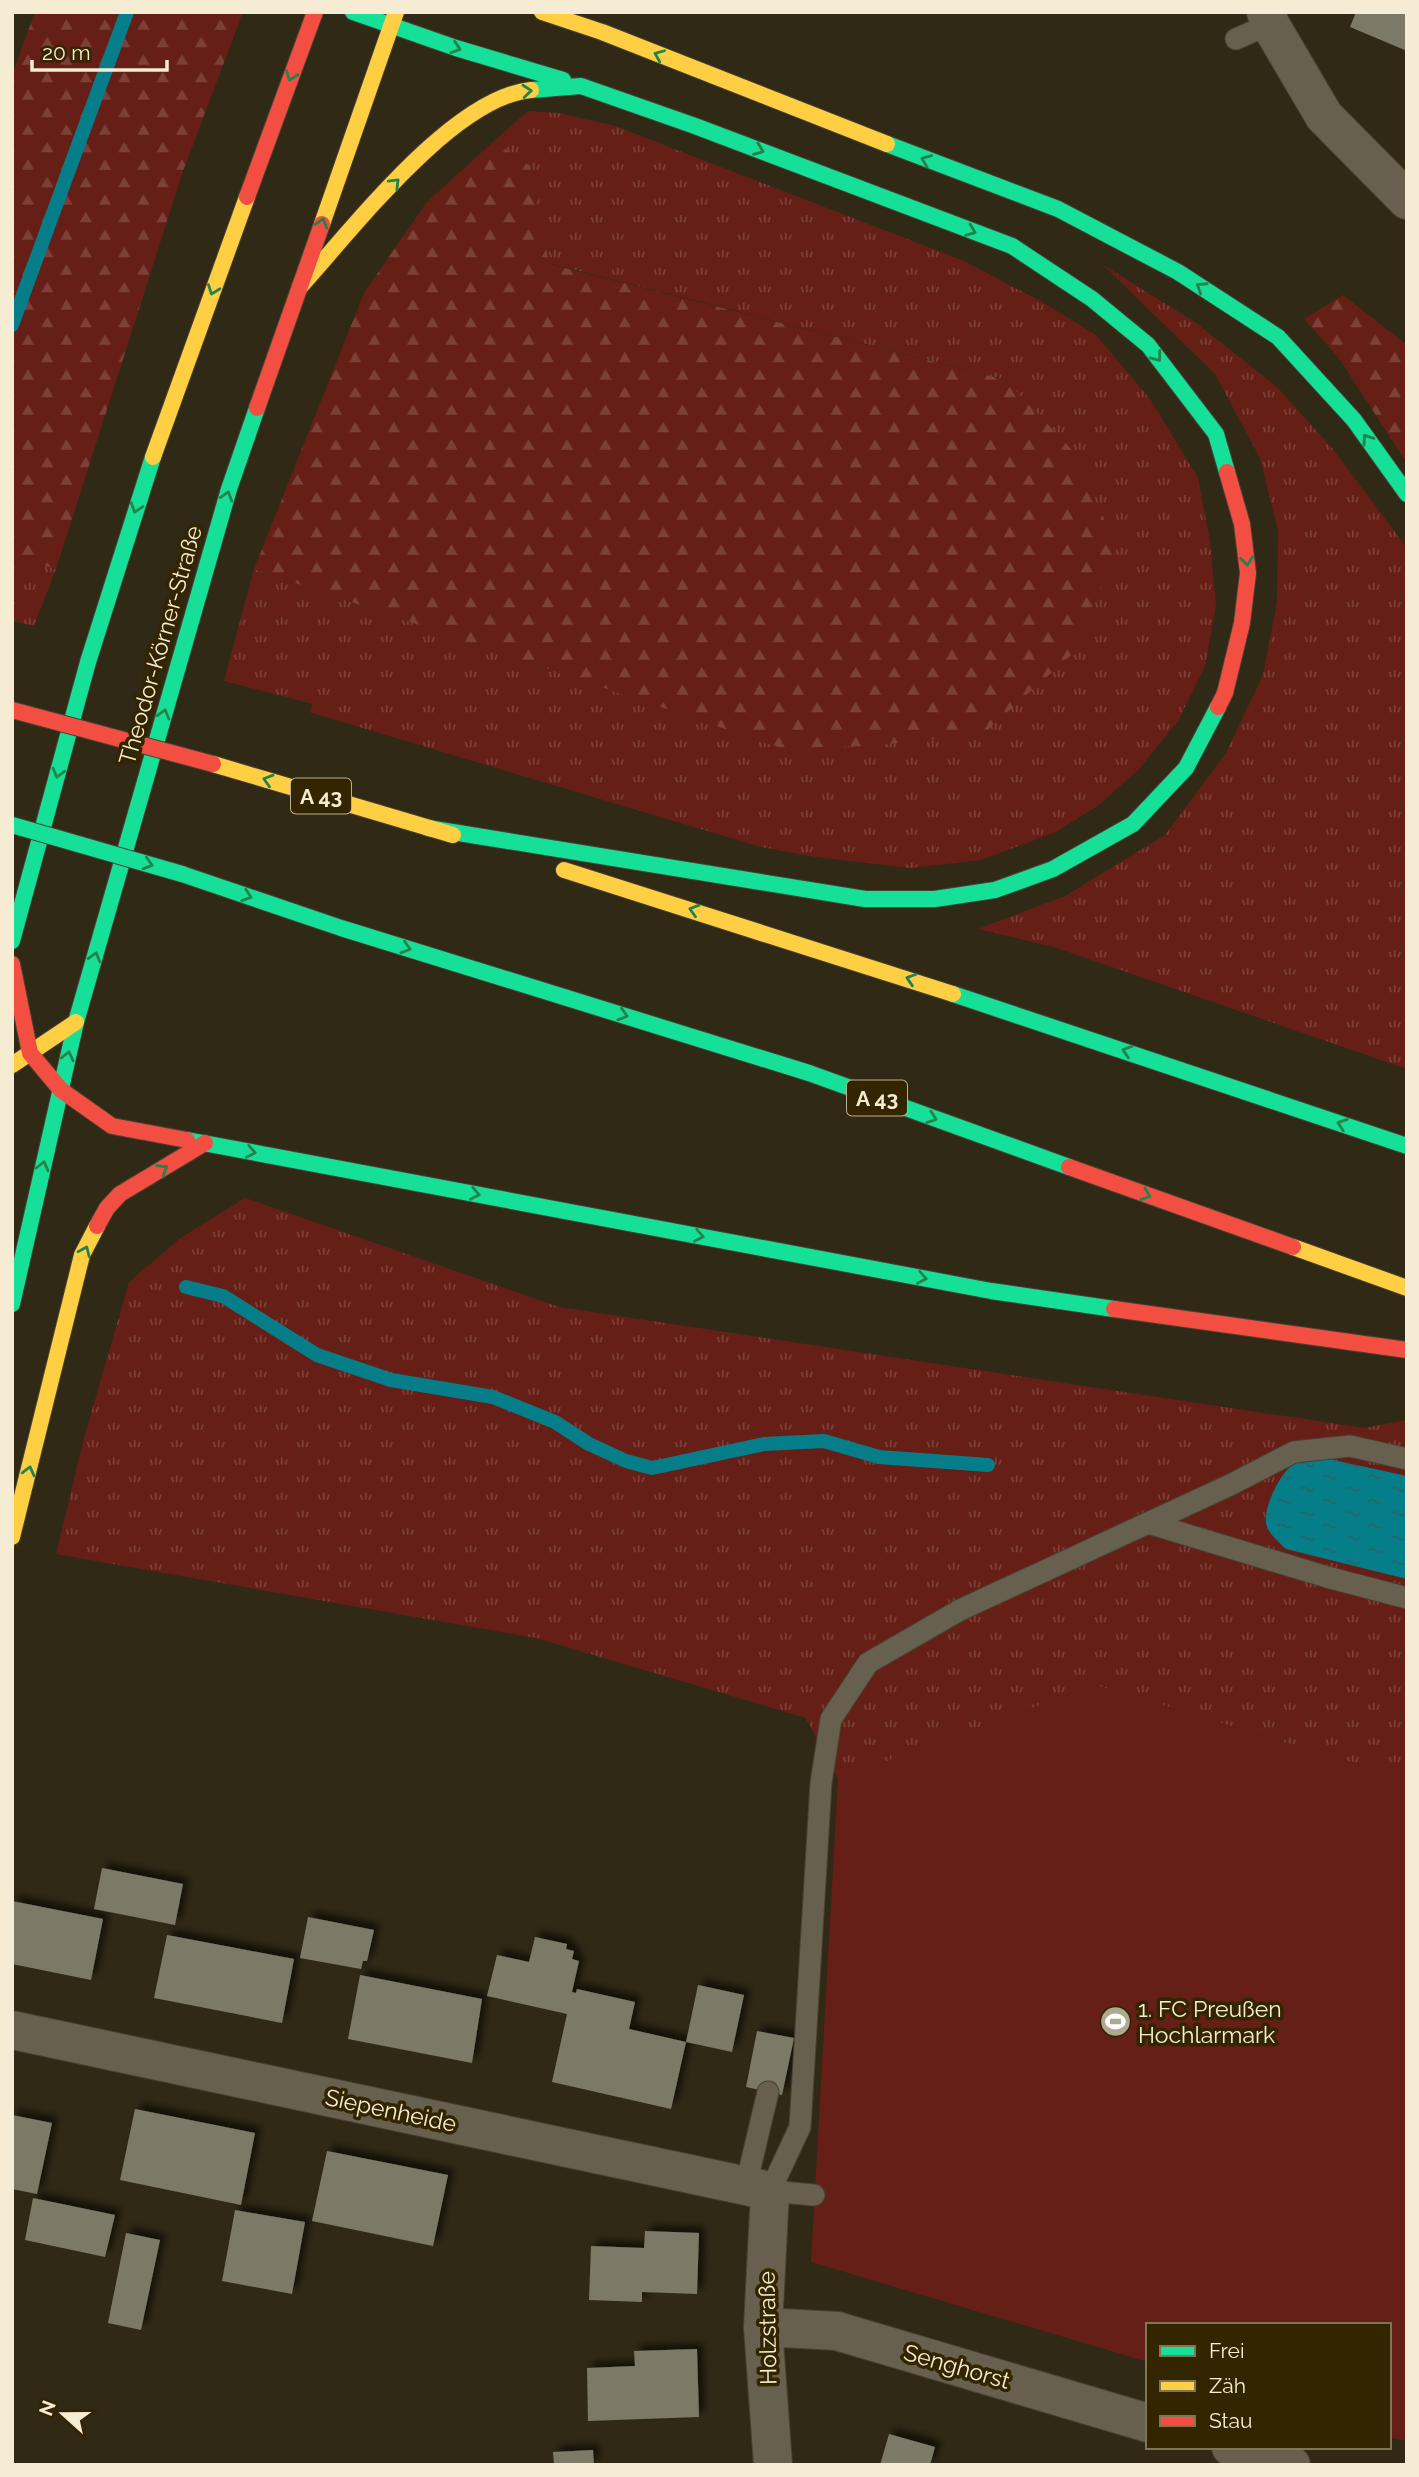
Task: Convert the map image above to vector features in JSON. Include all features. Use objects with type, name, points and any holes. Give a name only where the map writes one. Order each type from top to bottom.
[{"type":"main road","points":[[12,941],[88,662],[157,443],[315,12]]},
{"type":"main road","points":[[354,12],[394,19],[695,126],[1012,246],[1092,299],[1148,345],[1216,434],[1242,524],[1248,573],[1242,623],[1226,693],[1186,768],[1133,824],[1052,869],[995,890],[935,899],[865,899],[428,828]]},
{"type":"main road","points":[[542,12],[602,32],[1058,209],[1178,272],[1278,337],[1354,420],[1407,494]]},
{"type":"main road","points":[[586,12],[602,32]]},
{"type":"main road","name":"Theodor-Körner-Straße","points":[[12,1304],[76,1022],[229,489],[394,19]]},
{"type":"main road","points":[[300,287],[386,192],[446,131],[465,117],[512,92],[581,86]]},
{"type":"main road","name":"A 43","points":[[12,710],[213,764],[781,936],[1407,1146]]},
{"type":"main road","name":"A 43","points":[[12,825],[182,874],[367,936],[809,1073],[1407,1288]]},
{"type":"main road","points":[[12,964],[30,1053],[61,1090],[112,1126],[991,1291],[1407,1350]]},
{"type":"main road","points":[[12,1065],[76,1022]]},
{"type":"main road","points":[[12,1537],[82,1255],[107,1208],[120,1194],[205,1143]]},
{"type":"street","points":[[1257,25],[1324,116],[1407,200]]},
{"type":"street","name":"Siepenheide","points":[[12,2030],[758,2188]]},
{"type":"street","name":"Holzstraße","points":[[758,2188],[763,2327],[773,2465]]},
{"type":"street","name":"Senghorst","points":[[763,2327],[837,2331],[1146,2422]]},
{"type":"street","points":[[1238,2449],[1291,2465]]},
{"type":"lane","points":[[758,2188],[800,2127],[821,1783],[831,1719],[868,1663],[960,1610],[1230,1485],[1294,1452],[1350,1446],[1407,1459]]},
{"type":"lane","points":[[1148,1523],[1407,1598]]},
{"type":"lane","points":[[758,2188],[768,2092]]},
{"type":"lane","points":[[758,2188],[814,2195]]},
{"type":"green space","points":[[35,12],[243,12],[183,171],[56,569],[12,557],[12,75]]},
{"type":"green space","points":[[528,111],[559,113],[615,126],[964,261],[1042,302],[1096,335],[1150,399],[1198,478],[1210,541],[1216,606],[1205,666],[1178,721],[1139,769],[1099,805],[1056,832],[981,860],[910,868],[816,857],[761,847],[309,712],[313,704],[224,681],[254,569],[781,748],[1007,380],[548,263],[530,166],[494,141]]},
{"type":"green space","points":[[494,141],[530,166],[549,264],[1006,380],[1071,449],[1117,546],[1078,649],[983,734],[869,746],[781,748],[254,569],[364,293],[426,203]]},
{"type":"green space","points":[[1102,264],[1196,323],[1277,387],[1332,448],[1407,548],[1407,1069],[1054,947],[978,929],[1065,896],[1165,835],[1226,753],[1263,675],[1277,602],[1278,531],[1260,458],[1215,374]]},
{"type":"green space","points":[[1343,295],[1407,345],[1407,463],[1338,357],[1304,319]]},
{"type":"green space","points":[[12,557],[56,569],[34,626],[12,621]]},
{"type":"green space","points":[[245,1198],[559,1307],[1364,1428],[1407,1420],[1407,1779],[1095,1685],[838,1779],[806,1718],[536,1638],[56,1554],[83,1442],[129,1282],[182,1237]]},
{"type":"green space","name":"1. FC Preußen Hochlarmark","points":[[1095,1685],[1407,1779],[1407,2439],[1391,2438],[1391,2323],[1146,2323],[1146,2361],[811,2262],[838,1779]]},
{"type":"water","points":[[1307,1458],[1324,1458],[1407,1476],[1407,1579],[1286,1549],[1273,1536],[1266,1520],[1272,1494],[1286,1471],[1294,1463]]},
{"type":"building","points":[[1356,12],[1407,12],[1407,51],[1350,27]]},
{"type":"building","points":[[102,1868],[183,1884],[175,1925],[94,1909]]},
{"type":"building","points":[[12,1901],[103,1919],[91,1980],[12,1964]]},
{"type":"building","points":[[308,1917],[374,1930],[367,1961],[363,1961],[361,1969],[300,1958]]},
{"type":"building","points":[[167,1935],[294,1959],[282,2023],[154,1998]]},
{"type":"building","points":[[535,1937],[567,1944],[566,1949],[574,1951],[572,1959],[579,1961],[572,1992],[576,1993],[577,1989],[635,2002],[629,2029],[686,2042],[671,2109],[552,2082],[567,2014],[487,1996],[497,1955],[529,1962]]},
{"type":"building","points":[[360,1975],[482,1999],[472,2063],[348,2039]]},
{"type":"building","points":[[698,1985],[744,1995],[732,2052],[686,2042]]},
{"type":"building","points":[[757,2031],[794,2038],[782,2095],[746,2087]]},
{"type":"building","points":[[135,2109],[255,2133],[241,2205],[120,2180]]},
{"type":"building","points":[[12,2115],[52,2123],[37,2194],[12,2189]]},
{"type":"building","points":[[327,2151],[448,2175],[433,2246],[312,2221]]},
{"type":"building","points":[[33,2198],[115,2215],[105,2257],[25,2240]]},
{"type":"building","points":[[235,2210],[305,2222],[292,2294],[222,2281]]},
{"type":"building","points":[[645,2231],[699,2233],[697,2294],[642,2292],[642,2302],[589,2300],[591,2246],[644,2248]]},
{"type":"building","points":[[126,2233],[160,2240],[141,2330],[108,2323]]},
{"type":"building","points":[[697,2349],[699,2417],[588,2421],[587,2368],[635,2366],[634,2351]]},
{"type":"building","points":[[889,2434],[935,2447],[930,2465],[880,2465]]},
{"type":"building","points":[[593,2450],[594,2465],[554,2465],[553,2452]]},
{"type":"waterway","points":[[12,325],[127,12]]},
{"type":"waterway","points":[[186,1287],[223,1296],[317,1355],[391,1380],[493,1397],[555,1422],[589,1444],[626,1461],[652,1468],[764,1444],[824,1441],[879,1457],[988,1465]]},
{"type":"traffic: fast","points":[[353,12],[456,48],[563,80]]},
{"type":"traffic: fast","points":[[531,90],[581,86],[695,126],[1012,246],[1092,299],[1148,345],[1216,434],[1227,472]]},
{"type":"traffic: fast","points":[[887,144],[1058,209],[1178,272],[1278,337],[1354,420],[1407,494]]},
{"type":"traffic: fast","points":[[12,1304],[76,1022],[229,489],[257,408]]},
{"type":"traffic: fast","points":[[12,941],[88,662],[153,457]]},
{"type":"traffic: fast","points":[[428,828],[865,899],[935,899],[995,890],[1053,869],[1133,824],[1186,768],[1218,707]]},
{"type":"traffic: fast","points":[[12,825],[182,874]]},
{"type":"traffic: fast","points":[[182,874],[341,928],[809,1073],[1069,1167]]},
{"type":"traffic: fast","points":[[953,994],[1407,1146]]},
{"type":"traffic: fast","points":[[187,1140],[991,1291],[1114,1309]]},
{"type":"traffic: slow","points":[[322,224],[396,12]]},
{"type":"traffic: slow","points":[[542,12],[602,32],[887,144]]},
{"type":"traffic: slow","points":[[300,287],[375,201],[437,140],[469,116],[501,98],[531,90]]},
{"type":"traffic: slow","points":[[153,457],[247,197]]},
{"type":"traffic: slow","points":[[213,764],[453,835]]},
{"type":"traffic: slow","points":[[564,870],[953,994]]},
{"type":"traffic: slow","points":[[12,1065],[76,1022]]},
{"type":"traffic: slow","points":[[12,1537],[82,1255],[97,1226]]},
{"type":"traffic: slow","points":[[1293,1247],[1407,1288]]},
{"type":"traffic: jam","points":[[247,197],[315,12]]},
{"type":"traffic: jam","points":[[257,408],[322,224]]},
{"type":"traffic: jam","points":[[1218,707],[1225,693],[1242,623],[1248,573],[1242,524],[1227,472]]},
{"type":"traffic: jam","points":[[12,710],[213,764]]},
{"type":"traffic: jam","points":[[12,964],[30,1053],[61,1090],[112,1126],[187,1140]]},
{"type":"traffic: jam","points":[[97,1226],[107,1208],[120,1194],[205,1143]]},
{"type":"traffic: jam","points":[[1069,1167],[1293,1247]]},
{"type":"traffic: jam","points":[[1114,1309],[1407,1350]]},
{"type":"place","name":"1. FC Preußen Hochlarmark","points":[[1115,2021]]}]
